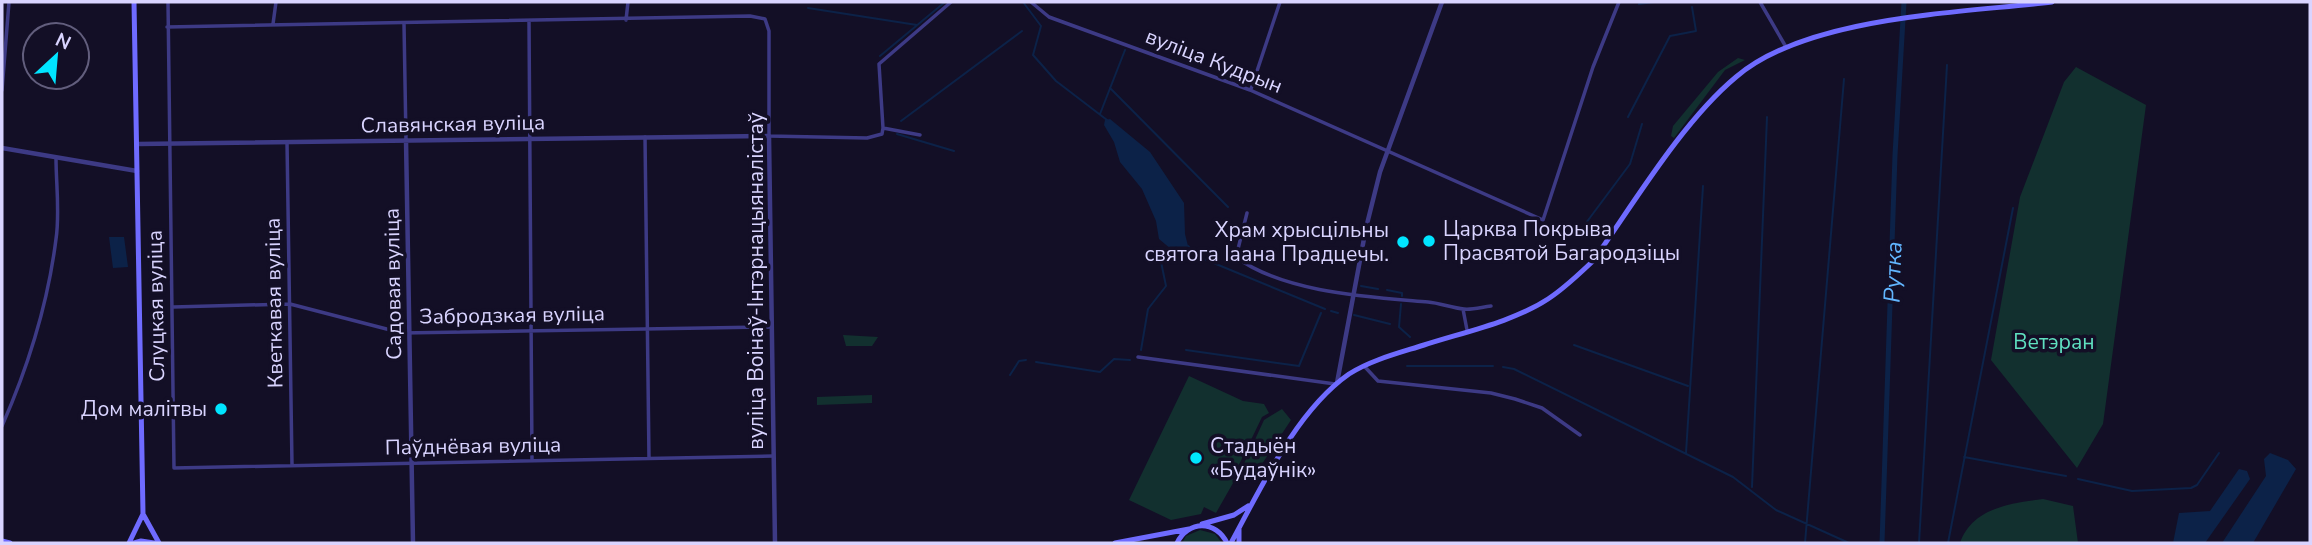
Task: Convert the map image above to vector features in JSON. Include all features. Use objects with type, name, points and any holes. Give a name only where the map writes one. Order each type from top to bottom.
[{"type":"main road","points":[[134,2],[144,514],[156,543],[131,543],[144,514]]},
{"type":"main road","points":[[1197,526],[1213,528],[1229,543],[1313,408],[1337,384],[1365,366],[1547,300],[1568,284],[1593,261],[1714,98],[1754,64],[1786,47],[1843,29],[2052,2]]},
{"type":"main road","points":[[1115,543],[1189,529],[1234,515],[1251,504]]},
{"type":"main road","points":[[1239,528],[1239,543]]},
{"type":"main road","points":[[1177,543],[1189,529]]},
{"type":"main road","points":[[2,541],[10,543]]},
{"type":"street","points":[[2,90],[9,2]]},
{"type":"street","name":"Слуцкая вуліца","points":[[168,2],[174,468]]},
{"type":"street","points":[[273,23],[276,2]]},
{"type":"street","points":[[167,25],[404,24],[626,18],[628,2]]},
{"type":"street","points":[[769,136],[867,138],[882,134],[879,64],[951,2]]},
{"type":"street","name":"вуліца Кудрын","points":[[1031,2],[1049,17],[1251,90],[1543,220],[1593,67],[1619,2]]},
{"type":"street","points":[[1251,90],[1280,2]]},
{"type":"street","points":[[1138,357],[1337,384],[1366,228],[1388,150],[1442,2]]},
{"type":"street","points":[[1760,2],[1786,47]]},
{"type":"street","name":"вуліца Воінаў-Інтэрнацыяналістаў","points":[[626,18],[750,16],[765,19],[769,31],[775,543]]},
{"type":"street","points":[[529,21],[529,331],[532,461]]},
{"type":"street","name":"Садовая вуліца","points":[[404,24],[413,543]]},
{"type":"street","points":[[883,128],[920,135]]},
{"type":"street","name":"Славянская вуліца","points":[[138,144],[769,136]]},
{"type":"street","points":[[645,137],[649,458]]},
{"type":"street","name":"Кветкавая вуліца","points":[[287,142],[292,464]]},
{"type":"street","points":[[2,148],[138,172]]},
{"type":"street","points":[[2,426],[39,322],[57,236],[56,158]]},
{"type":"street","points":[[1247,213],[1236,257],[1248,266],[1290,282],[1352,296],[1447,304],[1463,309],[1491,306]]},
{"type":"street","name":"Забродзкая вуліца","points":[[173,307],[290,304],[410,332],[771,327]]},
{"type":"street","points":[[1463,309],[1467,330]]},
{"type":"street","points":[[1365,366],[1378,380],[1491,393],[1515,399],[1542,408],[1580,435]]},
{"type":"street","name":"Паўднёвая вуліца","points":[[174,468],[773,456]]},
{"type":"green space","points":[[1738,58],[1745,60],[1725,70],[1674,138],[1671,136],[1673,126],[1718,72]]},
{"type":"green space","name":"Ветэран","points":[[2076,67],[2146,105],[2103,424],[2077,468],[1991,360],[2020,197],[2064,82]]},
{"type":"green space","points":[[843,335],[878,337],[872,346],[846,346]]},
{"type":"green space","name":"Стадыён «Будаўнік»","points":[[1189,376],[1243,401],[1264,404],[1269,413],[1262,417],[1238,467],[1237,476],[1216,513],[1204,507],[1201,514],[1171,520],[1129,500]]},
{"type":"green space","points":[[872,395],[872,403],[817,405],[817,397]]},
{"type":"green space","points":[[1282,409],[1291,420],[1258,470],[1241,470],[1264,420]]},
{"type":"green space","points":[[2043,499],[2073,506],[2078,543],[1960,543],[1974,522],[1994,509]]},
{"type":"green space","points":[[1200,530],[1215,534],[1222,543],[1182,543],[1186,536]]},
{"type":"water","points":[[1110,119],[1150,152],[1184,203],[1185,234],[1189,250],[1171,249],[1159,239],[1156,221],[1142,189],[1120,162],[1114,142],[1104,125],[1105,120]]},
{"type":"water","points":[[109,237],[124,237],[128,267],[113,268]]},
{"type":"water","points":[[2270,453],[2288,460],[2296,469],[2253,543],[2222,543],[2266,476],[2264,459]]},
{"type":"water","points":[[2239,469],[2247,471],[2250,479],[2205,543],[2173,543],[2179,513],[2210,511]]},
{"type":"waterway","points":[[880,56],[945,2]]},
{"type":"waterway","points":[[1023,2],[1041,26],[1033,55],[1056,81],[1107,120]]},
{"type":"waterway","points":[[1639,4],[1654,2]]},
{"type":"waterway","name":"Рутка","points":[[1882,543],[1895,155],[1904,2]]},
{"type":"waterway","points":[[1628,117],[1670,36],[1696,31],[1692,7]]},
{"type":"waterway","points":[[808,8],[917,25]]},
{"type":"waterway","points":[[901,121],[1022,31]]},
{"type":"waterway","points":[[1100,114],[1125,50]]},
{"type":"waterway","points":[[1919,543],[1947,65]]},
{"type":"waterway","points":[[1805,543],[1844,79]]},
{"type":"waterway","points":[[1110,88],[1228,207]]},
{"type":"waterway","points":[[1752,487],[1767,117]]},
{"type":"waterway","points":[[1580,231],[1630,164],[1642,124]]},
{"type":"waterway","points":[[897,134],[954,151]]},
{"type":"waterway","points":[[1686,453],[1703,186]]},
{"type":"waterway","points":[[1948,543],[2013,208]]},
{"type":"waterway","points":[[1188,246],[1199,257],[1325,309]]},
{"type":"waterway","points":[[1141,350],[1148,309],[1166,286],[1160,257],[1171,248]]},
{"type":"waterway","points":[[1361,286],[1378,289]]},
{"type":"waterway","points":[[1387,290],[1402,293],[1402,296]]},
{"type":"waterway","points":[[1401,304],[1399,327],[1410,337]]},
{"type":"waterway","points":[[1331,311],[1338,313]]},
{"type":"waterway","points":[[1186,350],[1299,366],[1321,313]]},
{"type":"waterway","points":[[1354,315],[1390,324]]},
{"type":"waterway","points":[[1574,345],[1688,386]]},
{"type":"waterway","points":[[1036,362],[1100,372],[1114,359],[1130,360]]},
{"type":"waterway","points":[[1010,375],[1019,361],[1026,360]]},
{"type":"waterway","points":[[1407,366],[1493,366]]},
{"type":"waterway","points":[[1503,367],[1514,369],[1733,477],[1776,510],[1849,543]]},
{"type":"waterway","points":[[2078,479],[2132,491],[2191,488],[2197,485],[2219,453]]},
{"type":"waterway","points":[[1964,457],[2066,476]]},
{"type":"place","name":"Царква Покрыва Прасвятой Багародзіцы","points":[[1429,241]]},
{"type":"place","name":"Храм хрысцільны святога Іаана Прадцечы.","points":[[1403,242]]},
{"type":"place","name":"Дом малітвы","points":[[221,409]]},
{"type":"place","name":"Стадыён «Будаўнік»","points":[[1196,458]]}]
